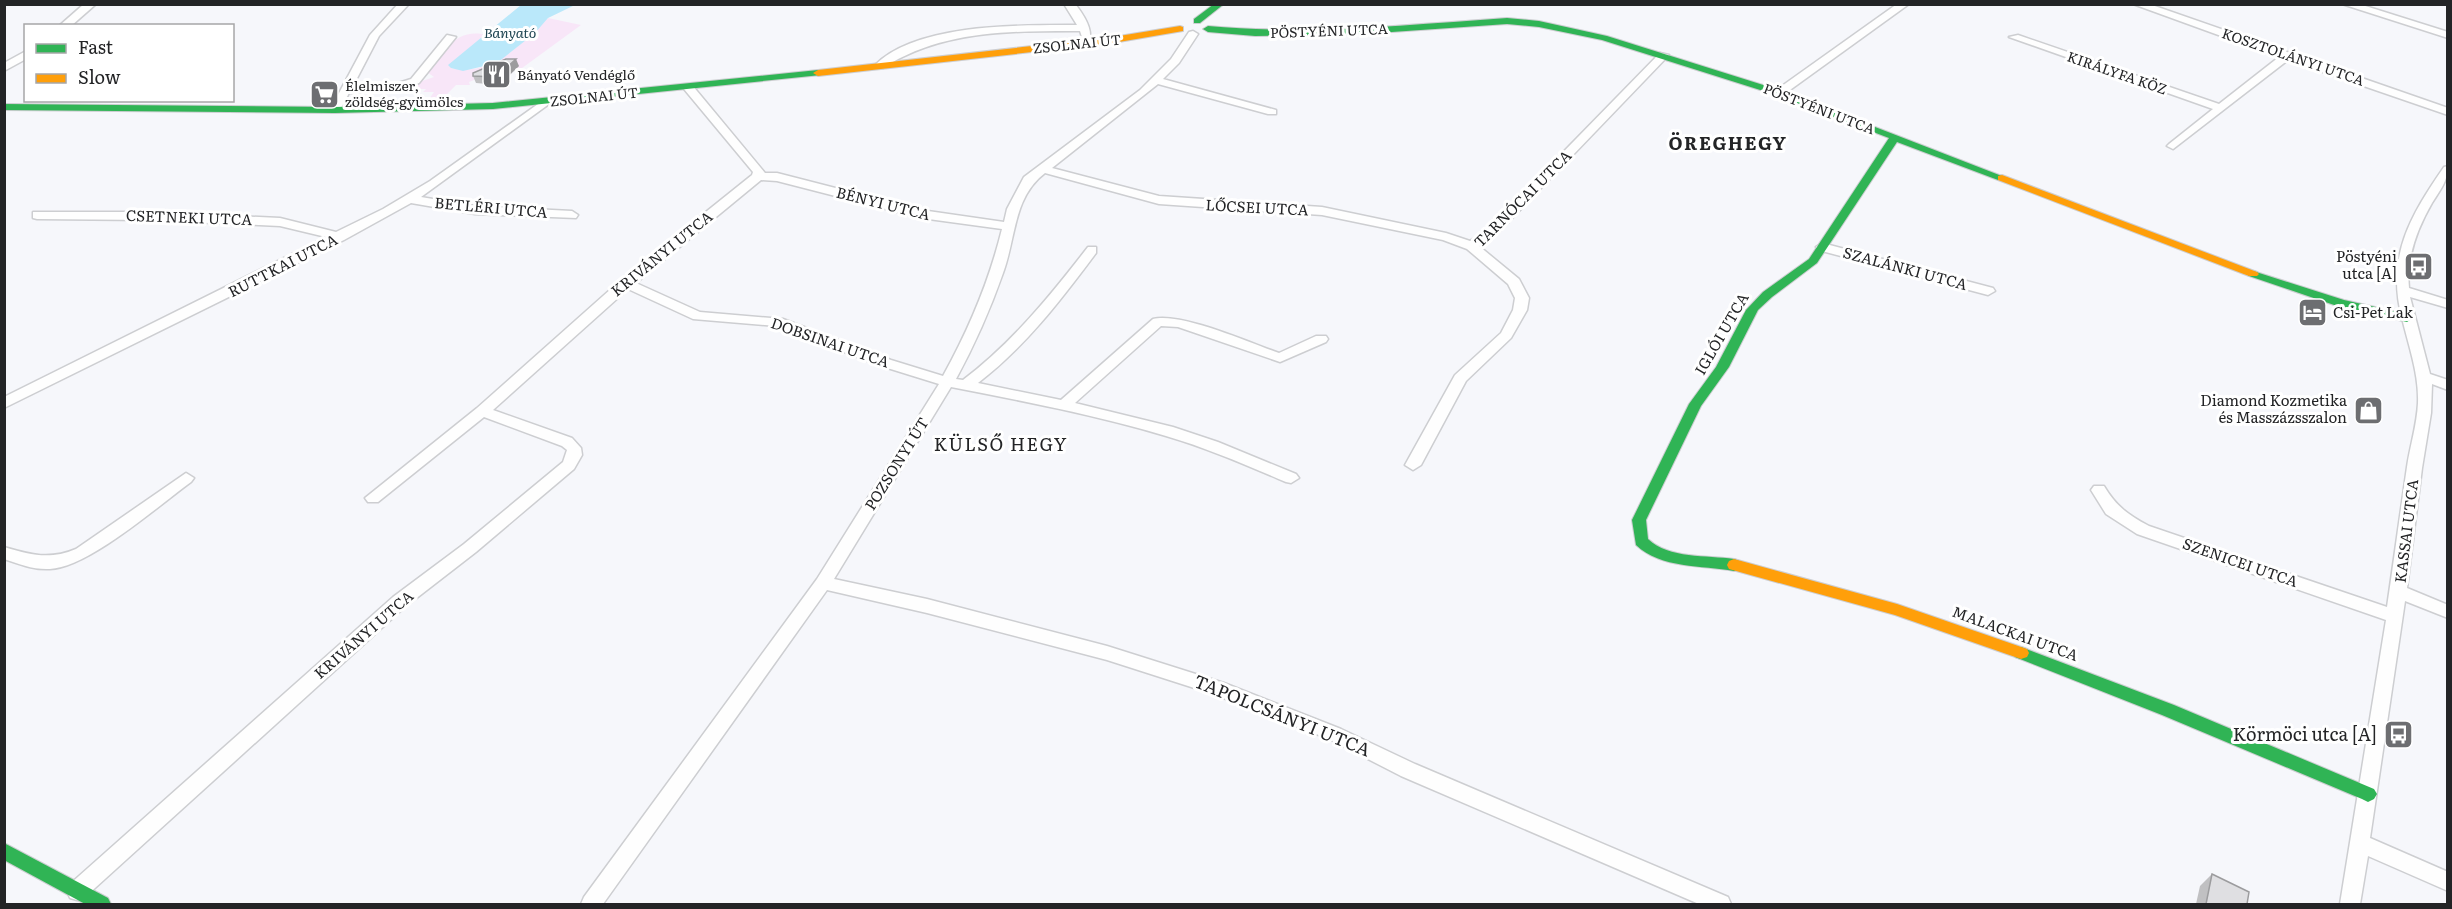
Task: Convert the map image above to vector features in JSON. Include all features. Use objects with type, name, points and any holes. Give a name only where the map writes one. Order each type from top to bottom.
[{"type":"street","points":[[66,24],[91,4]]},
{"type":"street","points":[[334,110],[375,35],[404,4]]},
{"type":"street","points":[[1069,4],[1084,28],[1088,42]]},
{"type":"street","name":"POZSONYI ÚT","points":[[591,904],[823,583],[947,382],[974,333],[1010,227],[1017,199],[1028,180],[1113,117],[1157,80],[1220,4]]},
{"type":"street","name":"KOSZTOLÁNYI UTCA","points":[[2138,4],[2448,112]]},
{"type":"street","points":[[2348,4],[2448,35]]},
{"type":"street","points":[[1779,93],[1901,5]]},
{"type":"street","name":"PÖSTYÉNI UTCA","points":[[1199,28],[1255,33],[1363,31],[1473,21],[1524,22],[1604,38],[1779,93],[2030,186],[2274,282],[2341,303],[2407,318]]},
{"type":"street","name":"ZSOLNAI ÚT","points":[[4,107],[334,110],[448,108],[545,102],[1088,42],[1179,29],[1185,22],[1199,28]]},
{"type":"street","points":[[879,66],[915,47],[973,32],[1010,28],[1084,28]]},
{"type":"street","points":[[346,90],[396,87],[415,81],[451,37]]},
{"type":"street","name":"KIRÁLYFA KÖZ","points":[[2014,37],[2220,108]]},
{"type":"street","points":[[4,68],[24,55]]},
{"type":"street","name":"TARNÓCAI UTCA","points":[[1413,465],[1460,378],[1506,335],[1520,310],[1520,291],[1514,282],[1471,246],[1494,230],[1664,55]]},
{"type":"street","points":[[2173,146],[2288,55]]},
{"type":"street","points":[[1157,80],[1272,112]]},
{"type":"street","points":[[688,87],[759,172],[758,176]]},
{"type":"street","name":"RUTTKAI UTCA","points":[[4,403],[340,237],[411,199],[545,102]]},
{"type":"street","name":"IGLÓI UTCA","points":[[1640,543],[1639,520],[1695,404],[1709,389],[1729,357],[1754,308],[1764,297],[1804,271],[1895,137]]},
{"type":"street","name":"LŐCSEI UTCA","points":[[1043,169],[1159,200],[1322,212],[1446,237],[1471,246]]},
{"type":"street","name":"KASSAI UTCA","points":[[2350,904],[2396,617],[2417,447],[2425,407],[2424,366],[2407,318],[2402,290],[2403,263],[2409,239],[2448,169]]},
{"type":"street","name":"BÉNYI UTCA","points":[[758,176],[777,177],[921,214],[1010,227]]},
{"type":"street","name":"KRIVÁNYI UTCA","points":[[373,498],[482,411],[626,283],[758,176]]},
{"type":"street","name":"BETLÉRI UTCA","points":[[411,199],[475,210],[572,215]]},
{"type":"street","name":"CSETNEKI UTCA","points":[[37,215],[147,216],[280,222],[340,237]]},
{"type":"street","name":"SZALÁNKI UTCA","points":[[1822,247],[1988,291]]},
{"type":"street","points":[[966,385],[1019,342],[1040,319],[1092,250]]},
{"type":"street","name":"DOBSINAI UTCA","points":[[626,283],[698,316],[778,322],[886,363],[947,382],[1063,406],[1192,439],[1291,478]]},
{"type":"street","points":[[2402,290],[2448,304]]},
{"type":"street","points":[[1063,406],[1158,322],[1179,323],[1280,358],[1321,339]]},
{"type":"street","points":[[2425,377],[2448,385]]},
{"type":"street","name":"KRIVÁNYI UTCA","points":[[77,891],[399,602],[470,548],[569,465],[574,456],[574,448],[567,442],[482,411]]},
{"type":"street","points":[[4,553],[44,565],[67,560],[82,553],[186,478]]},
{"type":"street","name":"SZENICEI UTCA","points":[[2099,490],[2105,505],[2112,514],[2143,530],[2396,617]]},
{"type":"street","name":"MALACKAI UTCA","points":[[1640,543],[1652,551],[1716,561],[1958,628],[2154,704],[2368,794]]},
{"type":"street","name":"TAPOLCSÁNYI UTCA","points":[[823,583],[927,606],[1107,653],[1218,688],[1335,734],[1408,770],[1721,904]]},
{"type":"street","points":[[2399,592],[2448,612]]},
{"type":"street","points":[[2360,843],[2448,882]]},
{"type":"street","points":[[4,850],[102,904]]},
{"type":"shaded area","points":[[548,18],[581,25],[518,71],[509,66],[469,82],[470,85],[456,85],[442,99],[429,99],[434,92],[414,89],[413,84],[434,77],[427,72],[445,49],[459,38],[476,33],[486,35],[451,68],[466,70],[480,68],[493,63],[516,48]]},
{"type":"water","name":"Bányató","points":[[521,5],[575,5],[548,18],[535,33],[497,63],[463,71],[448,65]]},
{"type":"building","points":[[506,59],[516,59],[496,77],[473,76],[473,73]]},
{"type":"building","points":[[2212,874],[2249,892],[2247,904],[2206,904]]},
{"type":"traffic: fast","points":[[1197,21],[1220,4]]},
{"type":"traffic: fast","points":[[1208,29],[1255,33],[1363,31],[1507,21],[1539,24],[1604,38],[1779,93],[2002,178]]},
{"type":"traffic: fast","points":[[4,107],[335,110],[493,106],[818,73]]},
{"type":"traffic: fast","points":[[1734,565],[1670,557],[1658,553],[1641,541],[1639,520],[1695,404],[1723,367],[1752,310],[1768,294],[1813,261],[1895,137]]},
{"type":"traffic: fast","points":[[2253,274],[2341,303],[2407,318]]},
{"type":"traffic: fast","points":[[2021,653],[2168,710],[2368,794]]},
{"type":"traffic: fast","points":[[4,851],[102,904]]},
{"type":"traffic: slow","points":[[818,73],[1113,40],[1180,29]]},
{"type":"traffic: slow","points":[[2002,178],[2253,274]]},
{"type":"traffic: slow","points":[[1734,565],[1897,610],[2021,653]]},
{"type":"place","name":"Bányató Vendéglő","points":[[496,75]]},
{"type":"place","name":"Élelmiszer, zöldség-gyümölcs","points":[[324,94]]},
{"type":"place","name":"Pöstyéni utca [A]","points":[[2418,266]]},
{"type":"place","name":"Csi-Pet Lak","points":[[2312,313]]},
{"type":"place","name":"Diamond Kozmetika és Masszázsszalon","points":[[2368,410]]},
{"type":"place","name":"Körmöci utca [A]","points":[[2398,735]]},
{"type":"district","name":"ÖREGHEGY","points":[[1728,144]]},
{"type":"district","name":"KÜLSŐ HEGY","points":[[1001,445]]}]
